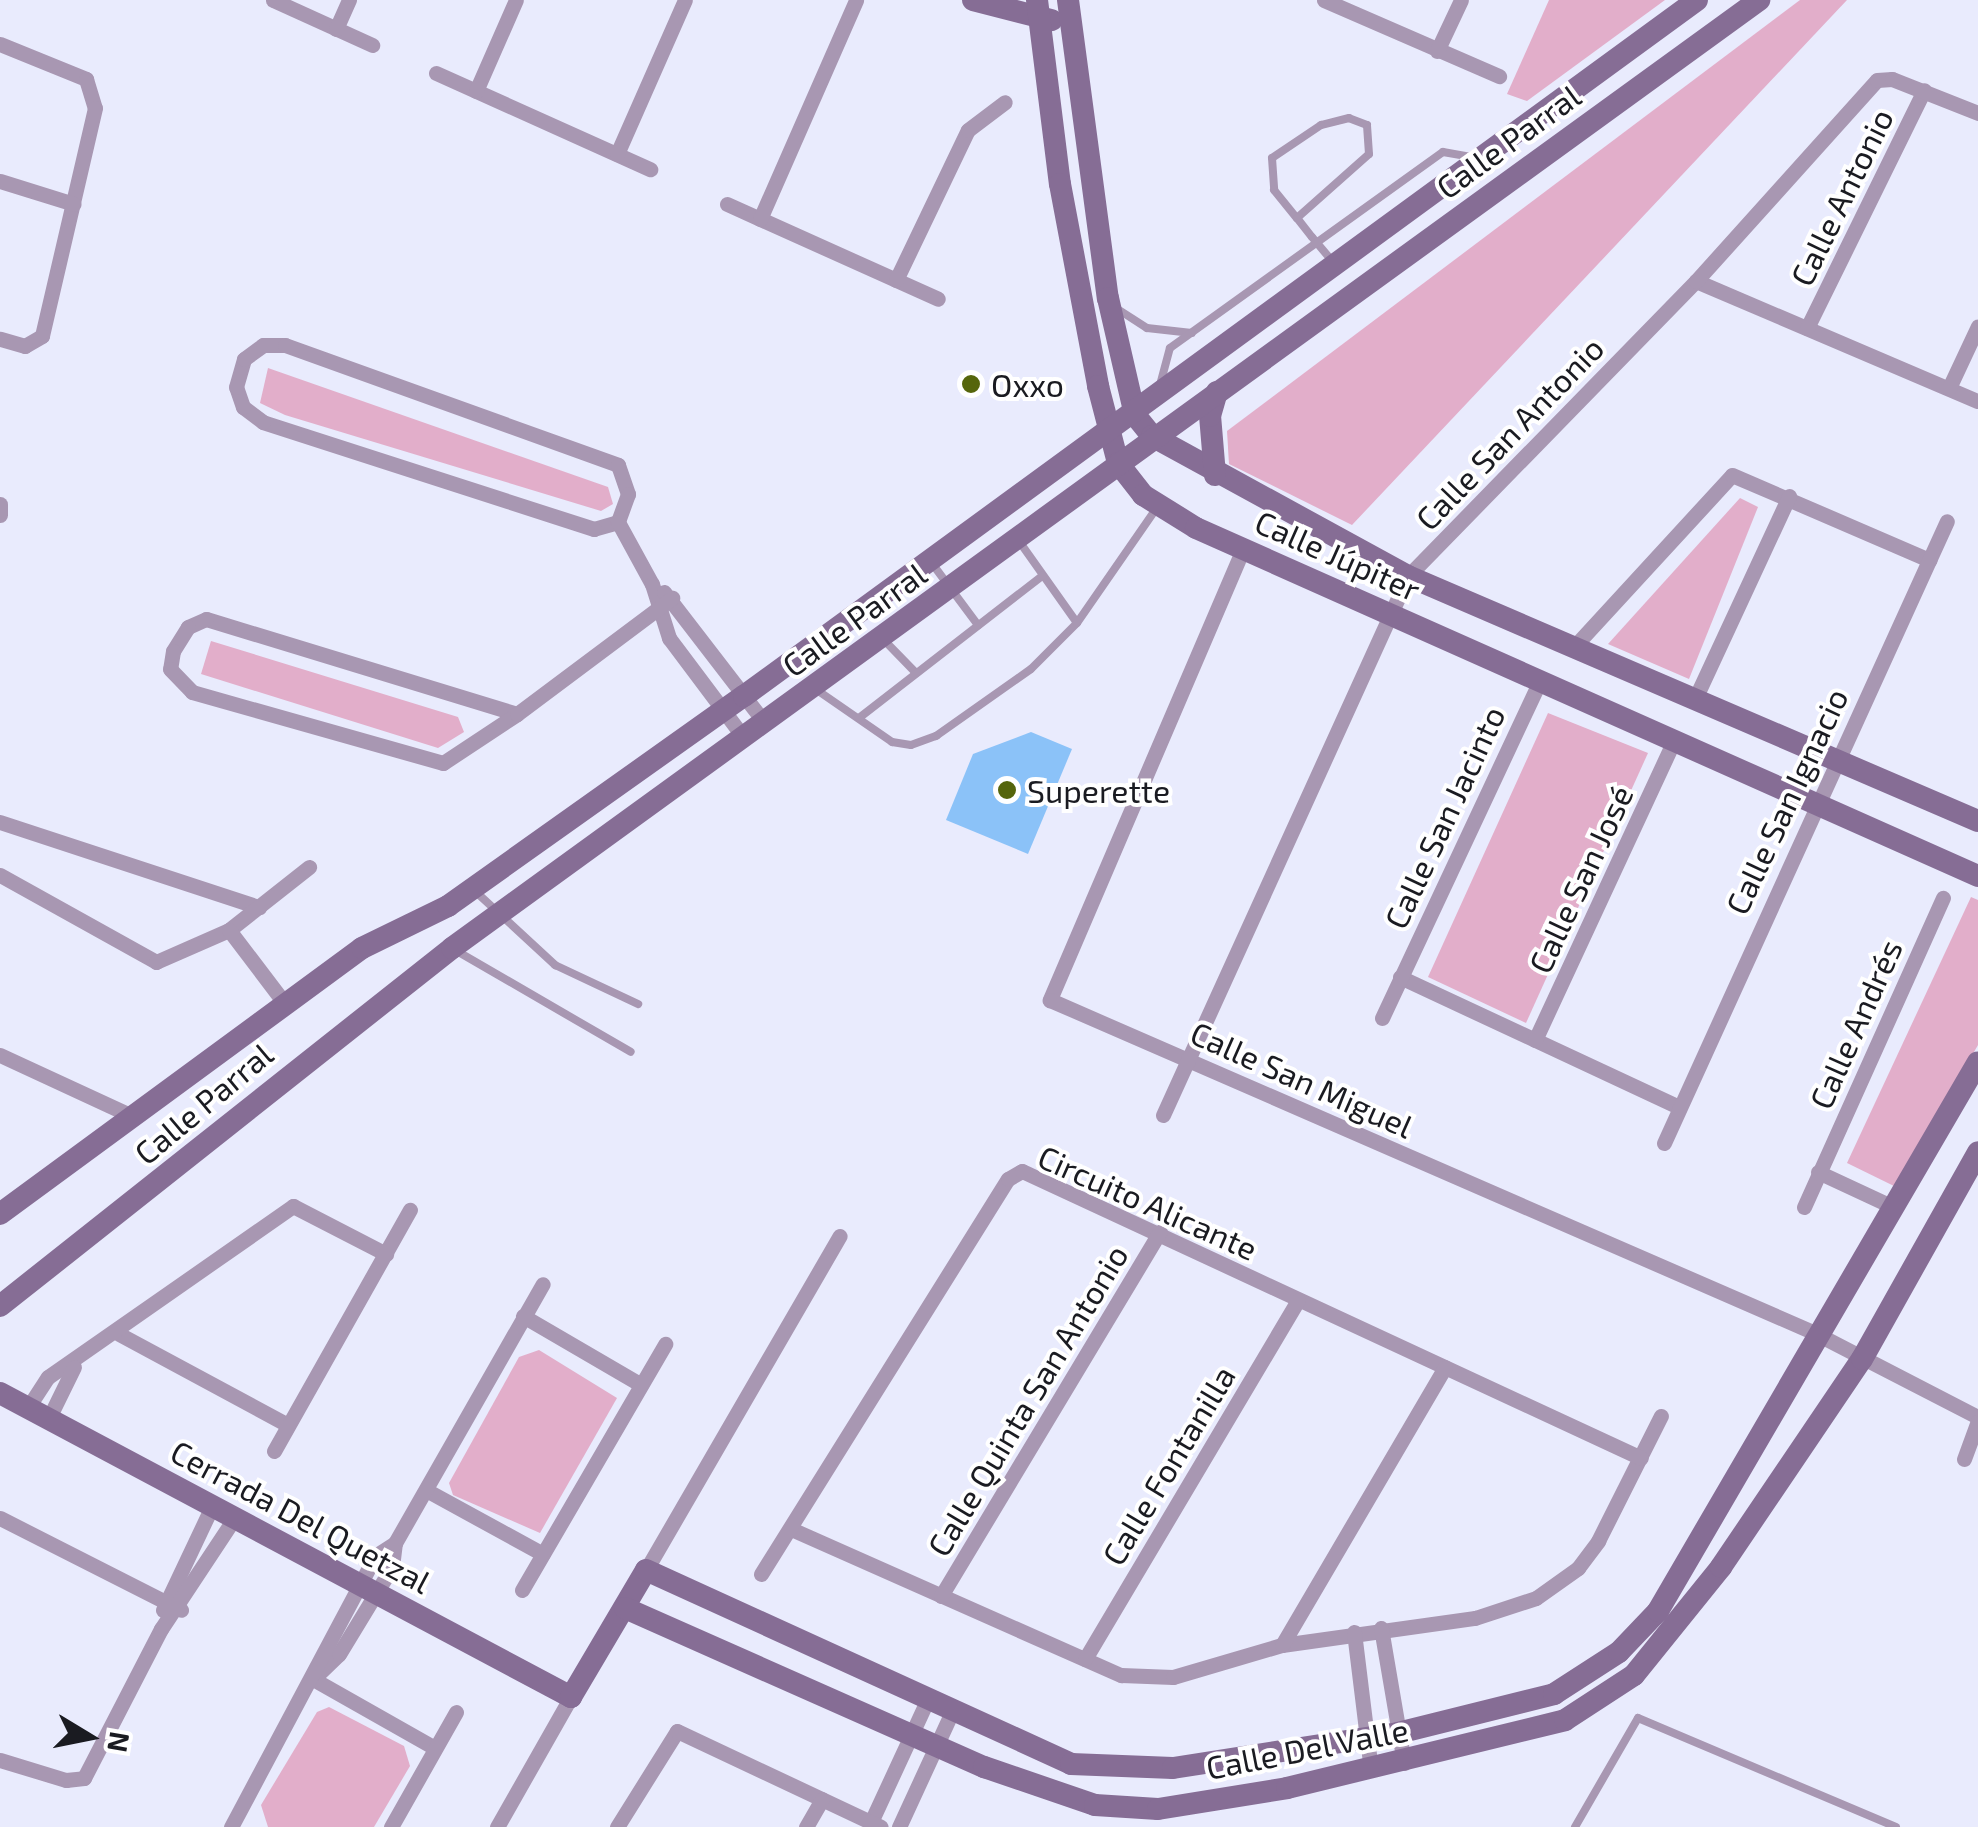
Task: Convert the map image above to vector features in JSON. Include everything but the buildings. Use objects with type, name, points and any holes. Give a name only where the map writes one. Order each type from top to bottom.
[{"type":"street","points":[[273,0],[372,44]]},
{"type":"street","points":[[336,28],[349,0]]},
{"type":"street","points":[[476,91],[516,0]]},
{"type":"street","points":[[617,154],[685,0]]},
{"type":"street","points":[[760,219],[856,0]]},
{"type":"street","points":[[972,0],[1038,10],[1069,10]]},
{"type":"street","points":[[1324,0],[1499,76]]},
{"type":"street","points":[[1437,50],[1461,0]]},
{"type":"street","name":"Calle Parral","points":[[0,1214],[362,948],[474,888],[744,696],[1108,435],[1697,0]]},
{"type":"street","name":"Calle Parral","points":[[0,1306],[452,948],[951,590],[1152,436],[1760,0]]},
{"type":"street","name":"Calle Júpiter","points":[[1038,10],[1060,184],[1108,435],[1118,463],[1158,506],[1243,550],[1978,876]]},
{"type":"street","name":"Calle Júpiter","points":[[1069,10],[1108,298],[1135,415],[1152,436],[1215,475],[1408,576],[1694,702],[1977,819]]},
{"type":"street","points":[[0,44],[86,79],[95,108],[42,336],[26,346],[0,338]]},
{"type":"street","points":[[436,73],[650,169]]},
{"type":"street","name":"Calle San Antonio","points":[[1163,1115],[1408,576],[1696,281],[1876,80],[1892,79],[1924,90]]},
{"type":"street","points":[[1924,90],[1978,112]]},
{"type":"street","name":"Calle Antonio","points":[[1807,328],[1924,90]]},
{"type":"street","points":[[896,280],[968,130],[1005,102]]},
{"type":"street","points":[[0,181],[74,204]]},
{"type":"street","points":[[727,204],[938,299]]},
{"type":"street","points":[[1696,281],[1978,400]]},
{"type":"street","points":[[1949,388],[1978,326]]},
{"type":"street","points":[[618,522],[594,528],[263,422],[243,408],[236,387],[244,359],[263,345],[285,345],[618,466],[628,494],[618,522],[652,584],[656,610],[744,738]]},
{"type":"street","points":[[1215,475],[1210,416],[1217,392]]},
{"type":"street","points":[[1572,648],[1728,477],[1743,476],[1930,560]]},
{"type":"street","points":[[1694,702],[1789,496]]},
{"type":"street","points":[[0,504],[0,515]]},
{"type":"street","name":"Calle San Ignacio","points":[[1664,1144],[1812,803],[1947,521]]},
{"type":"street","name":"Calle San Miguel","points":[[1243,550],[1048,997],[1821,1336],[1978,1419]]},
{"type":"street","points":[[652,584],[672,598],[765,723]]},
{"type":"street","points":[[517,714],[206,620],[188,626],[173,650],[170,670],[192,692],[430,762],[455,759],[517,714],[672,598]]},
{"type":"street","name":"Calle San Jacinto","points":[[1382,1018],[1540,680]]},
{"type":"street","name":"Calle San José","points":[[1535,1040],[1674,740]]},
{"type":"street","points":[[0,822],[259,907]]},
{"type":"street","points":[[0,875],[156,962],[229,930],[310,867]]},
{"type":"street","name":"Calle Andrés","points":[[1804,1206],[1942,898]]},
{"type":"street","points":[[229,930],[286,1005]]},
{"type":"street","points":[[1400,977],[1679,1107]]},
{"type":"street","points":[[0,1055],[134,1117]]},
{"type":"street","name":"Calle Del Valle","points":[[646,1570],[951,1714],[1071,1764],[1122,1772],[1398,1733],[1554,1694],[1620,1652],[1658,1611],[1978,1062]]},
{"type":"street","name":"Calle Del Valle","points":[[625,1608],[1042,1791],[1158,1809],[1404,1763],[1565,1720],[1634,1674],[1713,1579],[1862,1359],[1978,1152]]},
{"type":"street","points":[[1818,1172],[1893,1207]]},
{"type":"street","name":"Circuito Alicante","points":[[761,1574],[1015,1174],[1160,1232],[1641,1458]]},
{"type":"street","points":[[27,1408],[48,1378],[74,1366],[292,1206],[386,1254]]},
{"type":"street","points":[[274,1450],[410,1210]]},
{"type":"street","name":"Calle Quinta San Antonio","points":[[941,1596],[1160,1232]]},
{"type":"street","points":[[497,1827],[840,1236]]},
{"type":"street","points":[[230,1827],[368,1589],[375,1556],[395,1543],[542,1284]]},
{"type":"street","name":"Calle Fontanilla","points":[[1084,1659],[1298,1300]]},
{"type":"street","points":[[523,1316],[640,1384]]},
{"type":"street","points":[[119,1334],[288,1425]]},
{"type":"street","points":[[522,1590],[665,1344]]},
{"type":"street","points":[[48,1420],[74,1366]]},
{"type":"street","points":[[1282,1645],[1445,1367]]},
{"type":"street","name":"Cerrada Del Quetzal","points":[[0,1393],[571,1696]]},
{"type":"street","points":[[791,1529],[1084,1659],[1146,1679],[1282,1645],[1381,1628],[1475,1618],[1562,1584],[1598,1541],[1662,1416]]},
{"type":"street","points":[[1964,1459],[1978,1419]]},
{"type":"street","points":[[426,1490],[543,1554]]},
{"type":"street","points":[[161,1629],[164,1601],[212,1504]]},
{"type":"street","points":[[0,1760],[66,1780],[84,1778],[161,1629],[181,1610],[235,1516]]},
{"type":"street","points":[[0,1518],[181,1610]]},
{"type":"street","points":[[1381,1628],[1404,1763]]},
{"type":"street","points":[[1354,1632],[1364,1738],[1371,1770]]},
{"type":"street","points":[[313,1679],[435,1748]]},
{"type":"street","points":[[618,1827],[677,1731],[876,1824],[926,1703]]},
{"type":"street","points":[[390,1827],[456,1712]]},
{"type":"street","points":[[899,1827],[951,1714]]},
{"type":"street","points":[[806,1827],[822,1799]]},
{"type":"lane","points":[[1298,218],[1370,154],[1367,125],[1348,118],[1322,125],[1272,158],[1274,190],[1335,265]]},
{"type":"lane","points":[[1160,394],[1164,356],[1192,333],[1444,152],[1480,160]]},
{"type":"lane","points":[[1108,298],[1129,320],[1192,333]]},
{"type":"lane","points":[[814,688],[892,742],[911,746],[936,736],[1031,669],[1077,623],[1158,506]]},
{"type":"lane","points":[[1016,537],[1077,623]]},
{"type":"lane","points":[[931,562],[978,625]]},
{"type":"lane","points":[[859,718],[1042,576]]},
{"type":"lane","points":[[882,638],[916,673]]},
{"type":"lane","points":[[474,888],[494,917],[555,966],[638,1004]]},
{"type":"lane","points":[[452,948],[630,1052]]},
{"type":"lane","points":[[1575,1827],[1638,1718],[1896,1827]]},
{"type":"shaded area","points":[[1549,0],[1665,0],[1527,101],[1507,94]]},
{"type":"shaded area","points":[[1800,0],[1847,0],[1352,525],[1229,464],[1227,431]]},
{"type":"shaded area","points":[[268,368],[608,487],[613,504],[601,511],[285,415],[260,403]]},
{"type":"shaded area","points":[[1740,498],[1758,507],[1689,679],[1608,644]]},
{"type":"shaded area","points":[[211,641],[458,717],[464,732],[438,748],[201,674]]},
{"type":"shaded area","points":[[1548,713],[1648,753],[1526,1023],[1428,977]]},
{"type":"shaded area","points":[[1971,897],[1978,900],[1978,1045],[1896,1187],[1847,1163]]},
{"type":"shaded area","points":[[539,1350],[617,1398],[540,1533],[453,1495],[449,1483],[519,1357]]},
{"type":"shaded area","points":[[329,1707],[404,1746],[410,1766],[374,1827],[268,1827],[261,1805],[317,1712]]},
{"type":"place","name":"Oxxo","points":[[971,384]]},
{"type":"place","name":"Superette","points":[[1007,790]]}]
